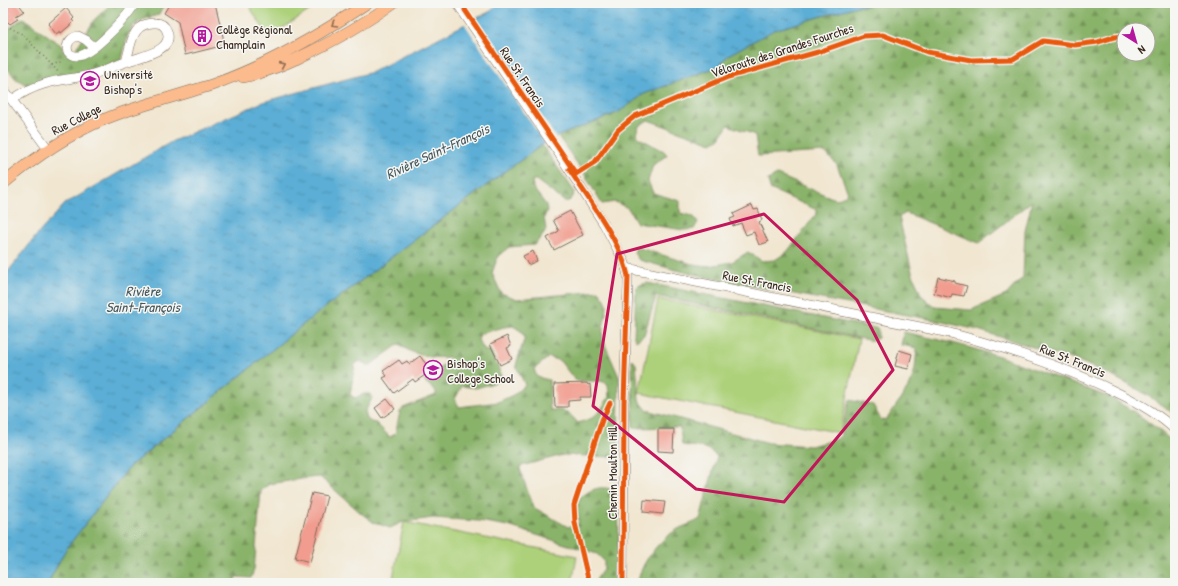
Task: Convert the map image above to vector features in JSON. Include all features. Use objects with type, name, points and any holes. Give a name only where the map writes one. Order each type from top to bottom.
[{"type":"main road","name":"Rue College","points":[[3,184],[22,167],[84,129],[156,101],[217,82],[254,68],[335,24],[366,3]]},
{"type":"main road","name":"Rue College","points":[[217,82],[256,75],[295,59],[349,32],[392,3]]},
{"type":"street","points":[[94,47],[121,22],[135,3]]},
{"type":"street","name":"Rue St. Francis","points":[[457,3],[558,152],[604,224],[622,256],[626,268],[950,333],[1057,366],[1103,386],[1146,408],[1175,430]]},
{"type":"street","points":[[12,100],[26,90],[44,84],[64,79],[87,76],[156,52],[167,43],[168,34],[161,23],[147,23],[138,29],[132,38],[126,62]]},
{"type":"street","points":[[3,88],[48,150]]},
{"type":"street","name":"Chemin Moulton Hill","points":[[623,583],[624,402],[628,286],[626,268]]},
{"type":"path","points":[[3,24],[22,34],[52,64],[64,79]]},
{"type":"highlighted area","points":[[764,214],[857,300],[893,370],[784,502],[696,489],[593,406],[617,254]]},
{"type":"green space","points":[[112,3],[167,3],[158,15],[142,20],[132,27],[127,38],[122,59],[101,68],[29,86],[16,79],[3,63],[3,25],[7,30],[23,18],[61,45],[64,52],[74,52],[95,19]]},
{"type":"green space","points":[[247,3],[321,3],[269,37]]},
{"type":"green space","points":[[933,3],[1175,3],[1175,415],[1139,390],[1102,371],[1081,362],[978,330],[934,320],[730,282],[639,260],[634,253],[636,247],[692,264],[709,266],[732,262],[748,252],[762,261],[775,260],[787,252],[817,213],[817,210],[770,189],[768,180],[777,175],[835,199],[841,198],[848,193],[837,165],[825,152],[758,156],[755,135],[728,125],[720,138],[712,143],[648,120],[639,126],[636,133],[639,138],[664,151],[667,155],[653,165],[648,181],[653,193],[680,201],[680,213],[693,216],[698,222],[694,229],[684,230],[637,223],[628,208],[615,202],[602,204],[585,175],[558,136],[619,112],[644,94],[719,66],[728,55],[774,30],[857,6]],"holes":[[[1032,201],[1025,231],[1023,277],[1006,295],[971,310],[935,307],[921,295],[912,272],[899,217],[906,213],[979,243]]]},
{"type":"green space","name":"Bishop's College School","points":[[542,145],[574,191],[573,197],[569,201],[564,201],[536,180],[532,180],[533,188],[546,205],[547,210],[544,218],[546,229],[544,234],[534,245],[509,247],[498,256],[492,273],[501,293],[517,299],[599,291],[606,301],[607,309],[603,340],[619,377],[618,451],[614,457],[563,455],[521,466],[520,469],[533,507],[568,527],[578,524],[579,519],[577,505],[585,494],[592,490],[601,488],[608,488],[618,491],[618,583],[594,583],[604,568],[604,561],[597,554],[508,526],[479,521],[433,518],[403,522],[390,528],[373,522],[320,477],[269,484],[261,491],[254,570],[251,578],[236,577],[234,583],[48,583],[66,549],[130,466],[305,323],[496,178]],"holes":[[[513,326],[521,331],[525,337],[516,366],[525,385],[513,395],[498,402],[459,407],[455,399],[462,386],[476,388],[504,380],[490,350],[485,351],[478,340],[480,334]],[[399,344],[410,351],[422,355],[429,357],[449,357],[451,359],[424,381],[436,391],[436,395],[403,408],[400,412],[395,434],[390,437],[376,423],[367,419],[365,412],[372,398],[370,394],[364,394],[355,398],[350,395],[355,364],[360,361],[369,366]],[[549,357],[560,361],[574,379],[578,381],[601,381],[608,384],[609,397],[600,411],[592,418],[578,423],[566,412],[560,410],[550,410],[549,380],[537,377],[534,369]]]},
{"type":"green space","points":[[647,283],[874,328],[878,329],[878,338],[873,341],[656,296],[644,335],[636,341],[634,338],[636,288]]},
{"type":"green space","points":[[658,299],[859,339],[840,433],[639,393]]},
{"type":"green space","points":[[904,332],[953,343],[999,356],[1111,398],[1136,413],[1175,444],[1175,583],[638,583],[647,559],[659,544],[673,532],[700,519],[717,456],[706,448],[682,445],[680,427],[633,428],[632,359],[636,364],[639,400],[647,410],[769,443],[811,446],[837,439],[841,435],[849,400],[873,405],[881,420],[887,419],[910,385],[915,369],[917,348],[901,345]]},
{"type":"green space","points":[[404,522],[577,556],[572,583],[392,583]]},
{"type":"water","name":"Rivière Saint-François","points":[[499,3],[933,3],[857,6],[774,30],[728,55],[719,66],[644,94],[619,112],[558,136],[542,145],[496,178],[305,323],[130,466],[66,549],[48,583],[3,583],[3,278],[37,235],[65,204],[173,141],[263,102],[372,72],[491,11]]},
{"type":"pier","points":[[475,18],[557,139],[546,145],[464,23]]},
{"type":"building","points":[[3,3],[18,3],[24,11],[16,16],[18,19],[10,24],[8,22],[3,26]]},
{"type":"building","name":"Collège Régional Champlain","points":[[170,3],[215,3],[225,45],[185,55],[178,22],[164,13]]},
{"type":"building","points":[[66,8],[74,18],[72,20],[74,22],[61,33],[60,31],[56,34],[48,24]]},
{"type":"building","points":[[752,205],[754,210],[758,209],[762,220],[759,222],[768,242],[759,245],[754,232],[746,235],[741,223],[733,226],[730,219],[735,217],[733,214]]},
{"type":"building","points":[[570,211],[583,235],[554,250],[547,238],[559,231],[553,220]]},
{"type":"building","points":[[533,251],[537,261],[528,265],[523,256]]},
{"type":"building","points":[[938,277],[955,281],[955,283],[967,286],[964,296],[952,294],[951,298],[934,293]]},
{"type":"building","points":[[507,336],[511,346],[507,348],[512,359],[500,365],[490,344]]},
{"type":"building","points":[[899,350],[912,354],[908,369],[895,366]]},
{"type":"building","points":[[420,356],[431,371],[415,382],[413,379],[394,393],[383,378],[387,376],[383,371],[399,360],[402,364],[407,361],[409,364]]},
{"type":"building","points":[[587,383],[588,385],[590,384],[591,397],[580,397],[580,400],[568,401],[568,407],[555,407],[554,384]]},
{"type":"building","points":[[387,399],[395,409],[382,418],[375,408]]},
{"type":"building","points":[[658,429],[674,429],[673,452],[658,451]]},
{"type":"building","points":[[312,493],[327,496],[310,562],[295,558]]},
{"type":"building","points":[[644,500],[665,502],[663,514],[643,512]]},
{"type":"cycle path","name":"Véloroute des Grandes Fourches","points":[[465,3],[465,10],[576,174],[595,162],[618,130],[635,116],[728,77],[818,52],[864,36],[883,35],[927,52],[971,60],[1013,59],[1043,41],[1075,45],[1098,42],[1116,37]]},
{"type":"cycle path","points":[[569,169],[611,234],[624,262],[628,276],[624,402],[623,583]]},
{"type":"cycle path","points":[[589,583],[575,523],[574,505],[602,420],[610,403]]},
{"type":"place","name":"Collège Régional Champlain","points":[[202,36]]},
{"type":"place","name":"Université Bishop's","points":[[90,81]]},
{"type":"place","name":"Bishop's College School","points":[[433,370]]}]
